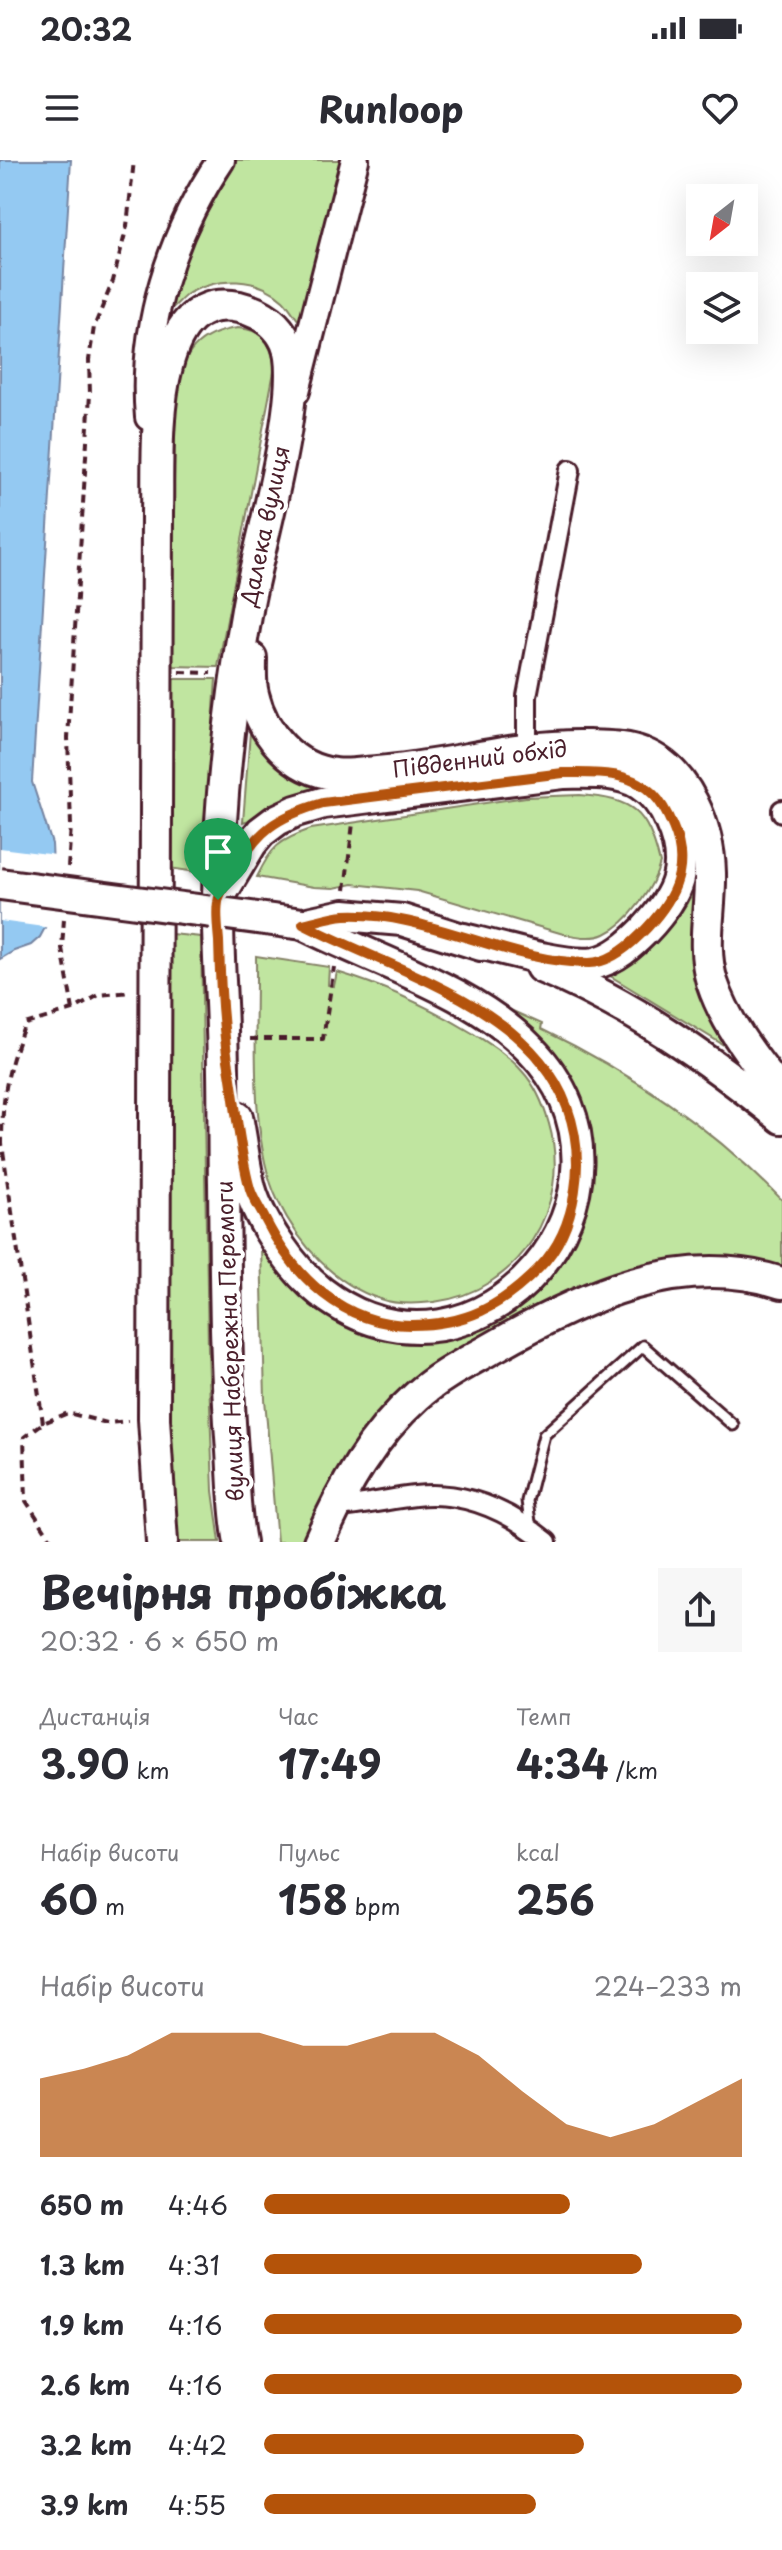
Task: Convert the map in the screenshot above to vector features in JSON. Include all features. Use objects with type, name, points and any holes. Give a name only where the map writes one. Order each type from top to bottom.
[{"type":"main road","points":[[162,1542],[154,1419],[158,470],[160,402],[166,362],[172,344],[196,316],[213,308],[232,306],[254,310],[282,331],[290,350],[291,392],[284,436]]},
{"type":"main road","name":"Далека вулиця","points":[[218,900],[231,714],[248,602],[284,436]]},
{"type":"main road","name":"Південний обхід","points":[[248,602],[252,691],[258,709],[279,745],[294,759],[313,769],[335,774],[397,770],[556,745],[628,749],[652,758],[677,778],[700,821],[707,842],[710,874],[706,944],[711,979],[722,1010],[782,1095]]},
{"type":"main road","name":"Південний обхід","points":[[218,900],[261,832],[277,820],[323,803],[563,773],[601,773],[639,783],[666,811],[679,840],[680,878],[673,895],[653,922],[626,948],[592,963],[546,959],[402,920],[344,915],[303,924]]},
{"type":"main road","points":[[0,884],[303,924],[446,990],[498,1023],[529,1047],[561,1090],[577,1148],[571,1210],[544,1263],[498,1304],[471,1317],[439,1325],[403,1325],[370,1319],[340,1306],[292,1265],[277,1244],[251,1191],[236,1036]]},
{"type":"main road","name":"вулиця Набережна Перемоги","points":[[218,900],[236,1036],[226,1321],[230,1431],[240,1542]]},
{"type":"main road","name":"Південний обхід","points":[[464,939],[572,980],[623,1007],[733,1079],[782,1118]]},
{"type":"main road","points":[[319,1542],[334,1507],[363,1457],[417,1396],[440,1379],[538,1323],[585,1300],[641,1281],[695,1271],[737,1272],[782,1283]]},
{"type":"street","points":[[158,470],[151,441],[148,403],[154,317],[164,277],[183,230],[203,186],[221,160]]},
{"type":"street","name":"Далека вулиця","points":[[284,436],[355,160]]},
{"type":"street","points":[[527,749],[527,696],[570,470]]},
{"type":"street","points":[[334,1507],[358,1506],[417,1495],[455,1494],[505,1512],[547,1542]]},
{"type":"lane","points":[[531,1529],[527,1501],[544,1435],[643,1346],[733,1425]]},
{"type":"path","points":[[67,871],[71,826],[68,738],[90,394],[89,360],[94,327],[113,281],[127,226],[134,160]]},
{"type":"path","points":[[344,892],[353,817]]},
{"type":"path","points":[[64,917],[62,948],[73,1010]]},
{"type":"path","points":[[236,1036],[323,1039],[334,965]]},
{"type":"path","points":[[43,1423],[2,1144],[2,1100],[11,1060],[25,1024],[73,1010],[99,995],[157,990]]},
{"type":"path","points":[[53,1542],[26,1501],[24,1437],[43,1423],[68,1413],[107,1423],[154,1419]]},
{"type":"green space","points":[[237,160],[340,160],[302,319],[298,320],[273,292],[237,282],[200,288],[165,313],[187,253]]},
{"type":"green space","points":[[238,328],[254,331],[265,339],[275,366],[218,667],[170,666],[176,392],[183,367],[194,348],[212,335]]},
{"type":"green space","points":[[170,679],[216,679],[203,873],[169,868]]},
{"type":"green space","points":[[251,719],[279,757],[290,765],[314,777],[347,784],[579,753],[618,755],[651,767],[675,789],[698,837],[702,869],[700,959],[703,978],[718,1020],[732,1044],[727,1047],[607,974],[662,934],[684,908],[696,878],[696,853],[685,821],[669,791],[651,774],[636,766],[614,761],[545,763],[297,797],[260,817],[243,822]]},
{"type":"green space","points":[[580,795],[613,800],[635,811],[650,831],[660,863],[646,893],[631,913],[614,929],[600,936],[560,933],[417,891],[353,884],[334,888],[314,887],[257,877],[277,846],[311,829],[526,797]]},
{"type":"green space","points":[[171,934],[201,937],[208,1349],[213,1491],[220,1542],[176,1542],[171,1490],[168,1346]]},
{"type":"green space","points":[[256,956],[329,967],[328,985],[334,986],[337,972],[408,998],[487,1042],[527,1077],[539,1096],[549,1124],[554,1155],[553,1185],[546,1214],[532,1240],[514,1263],[491,1281],[464,1295],[434,1302],[407,1304],[387,1301],[363,1292],[333,1273],[296,1232],[268,1176],[262,1147],[256,1082]]},
{"type":"green space","points":[[495,1003],[542,1024],[541,1029],[638,1083],[728,1149],[782,1200],[782,1268],[739,1259],[697,1257],[657,1262],[618,1272],[543,1306],[444,1365],[395,1400],[373,1421],[342,1463],[304,1542],[277,1542],[265,1399],[261,1247],[293,1286],[331,1317],[378,1337],[428,1340],[464,1334],[498,1321],[527,1301],[552,1276],[571,1247],[584,1214],[591,1179],[590,1143],[578,1093],[567,1070],[546,1041]]},
{"type":"water","points":[[0,160],[71,160],[32,782],[52,844],[55,909],[40,937],[31,945],[0,959]]},
{"type":"pier","points":[[0,848],[56,855],[59,910],[51,928],[0,921]]},
{"type":"route","points":[[563,773],[601,773],[639,783],[666,811],[679,840],[681,862],[680,878],[673,895],[653,922],[626,948],[592,963],[546,959],[402,920],[344,915],[303,924],[446,990],[498,1023],[529,1047],[561,1090],[577,1148],[571,1210],[544,1263],[498,1304],[471,1317],[439,1325],[403,1325],[370,1319],[340,1306],[311,1284],[277,1244],[251,1191],[222,1032],[218,900],[261,832],[296,811],[323,803],[563,773]]}]
